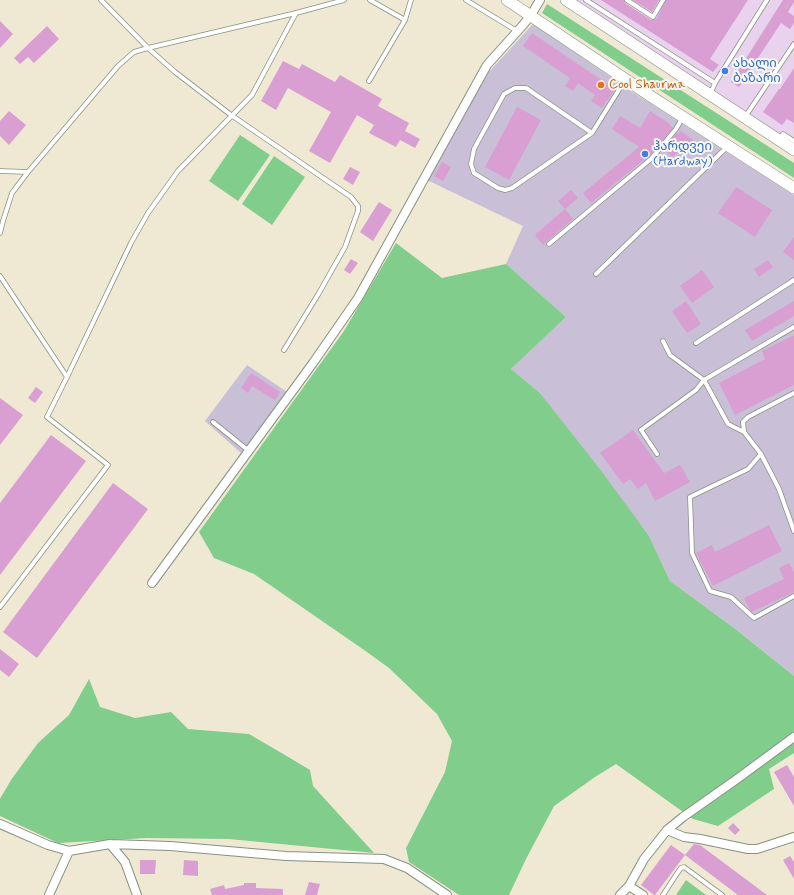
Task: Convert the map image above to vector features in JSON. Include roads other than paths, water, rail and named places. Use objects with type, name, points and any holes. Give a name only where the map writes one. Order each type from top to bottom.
[{"type":"main road","points":[[507,0],[683,117],[794,188]]},
{"type":"main road","points":[[569,1],[794,150]]},
{"type":"street","points":[[152,583],[313,363],[358,298],[487,65],[517,31],[540,0]]},
{"type":"street","points":[[620,895],[629,886],[644,859],[667,830],[794,737]]},
{"type":"street","points":[[0,824],[69,852],[110,844],[170,846],[286,856],[384,859],[407,868],[447,895]]},
{"type":"street","points":[[667,830],[684,837],[700,838],[748,849],[757,849],[794,837]]},
{"type":"street","points":[[110,844],[125,862],[137,895]]},
{"type":"street","points":[[49,895],[69,852]]},
{"type":"street","points":[[629,886],[643,895]]},
{"type":"lane","points":[[101,0],[148,48],[175,72],[231,115],[351,197],[358,206],[358,211],[345,247],[284,350]]},
{"type":"lane","points":[[0,233],[12,193],[118,66],[134,52],[344,0]]},
{"type":"lane","points":[[370,0],[405,20]]},
{"type":"lane","points":[[369,81],[405,20],[411,0]]},
{"type":"lane","points":[[466,0],[517,31]]},
{"type":"lane","points":[[586,0],[715,83]]},
{"type":"lane","points":[[626,0],[653,17],[663,0]]},
{"type":"lane","points":[[708,94],[712,90],[767,0]]},
{"type":"lane","points":[[0,607],[108,466],[47,417],[131,243],[148,213],[178,171],[252,95],[296,13]]},
{"type":"lane","points":[[745,118],[794,44]]},
{"type":"lane","points":[[592,133],[526,88],[515,88],[504,94],[474,149],[471,164],[474,173],[498,188],[505,190],[512,188],[592,133],[626,79]]},
{"type":"lane","points":[[549,244],[651,159],[676,129],[683,117]]},
{"type":"lane","points":[[778,140],[783,134],[794,141]]},
{"type":"lane","points":[[596,274],[728,146]]},
{"type":"lane","points":[[0,171],[28,172]]},
{"type":"lane","points":[[0,215],[3,221]]},
{"type":"lane","points":[[0,276],[67,376]]},
{"type":"lane","points":[[696,343],[794,280]]},
{"type":"lane","points":[[657,454],[641,430],[696,390],[704,380],[794,327]]},
{"type":"lane","points":[[663,341],[670,355],[704,380],[728,424],[744,432],[761,454],[779,489],[793,522],[794,531]]},
{"type":"lane","points":[[744,432],[743,422],[748,417],[794,393]]},
{"type":"lane","points":[[213,422],[249,451]]},
{"type":"lane","points":[[761,454],[748,468],[690,497],[692,553],[710,590],[731,597],[754,618],[794,596]]},
{"type":"lane","points":[[663,895],[681,868],[684,867],[722,895]]},
{"type":"place","name":"ახალი ბაზარი","points":[[725,71]]},
{"type":"place","name":"Cool Shaurma","points":[[601,85]]},
{"type":"place","name":"ჰარდვეი (Hardway)","points":[[645,154]]}]
